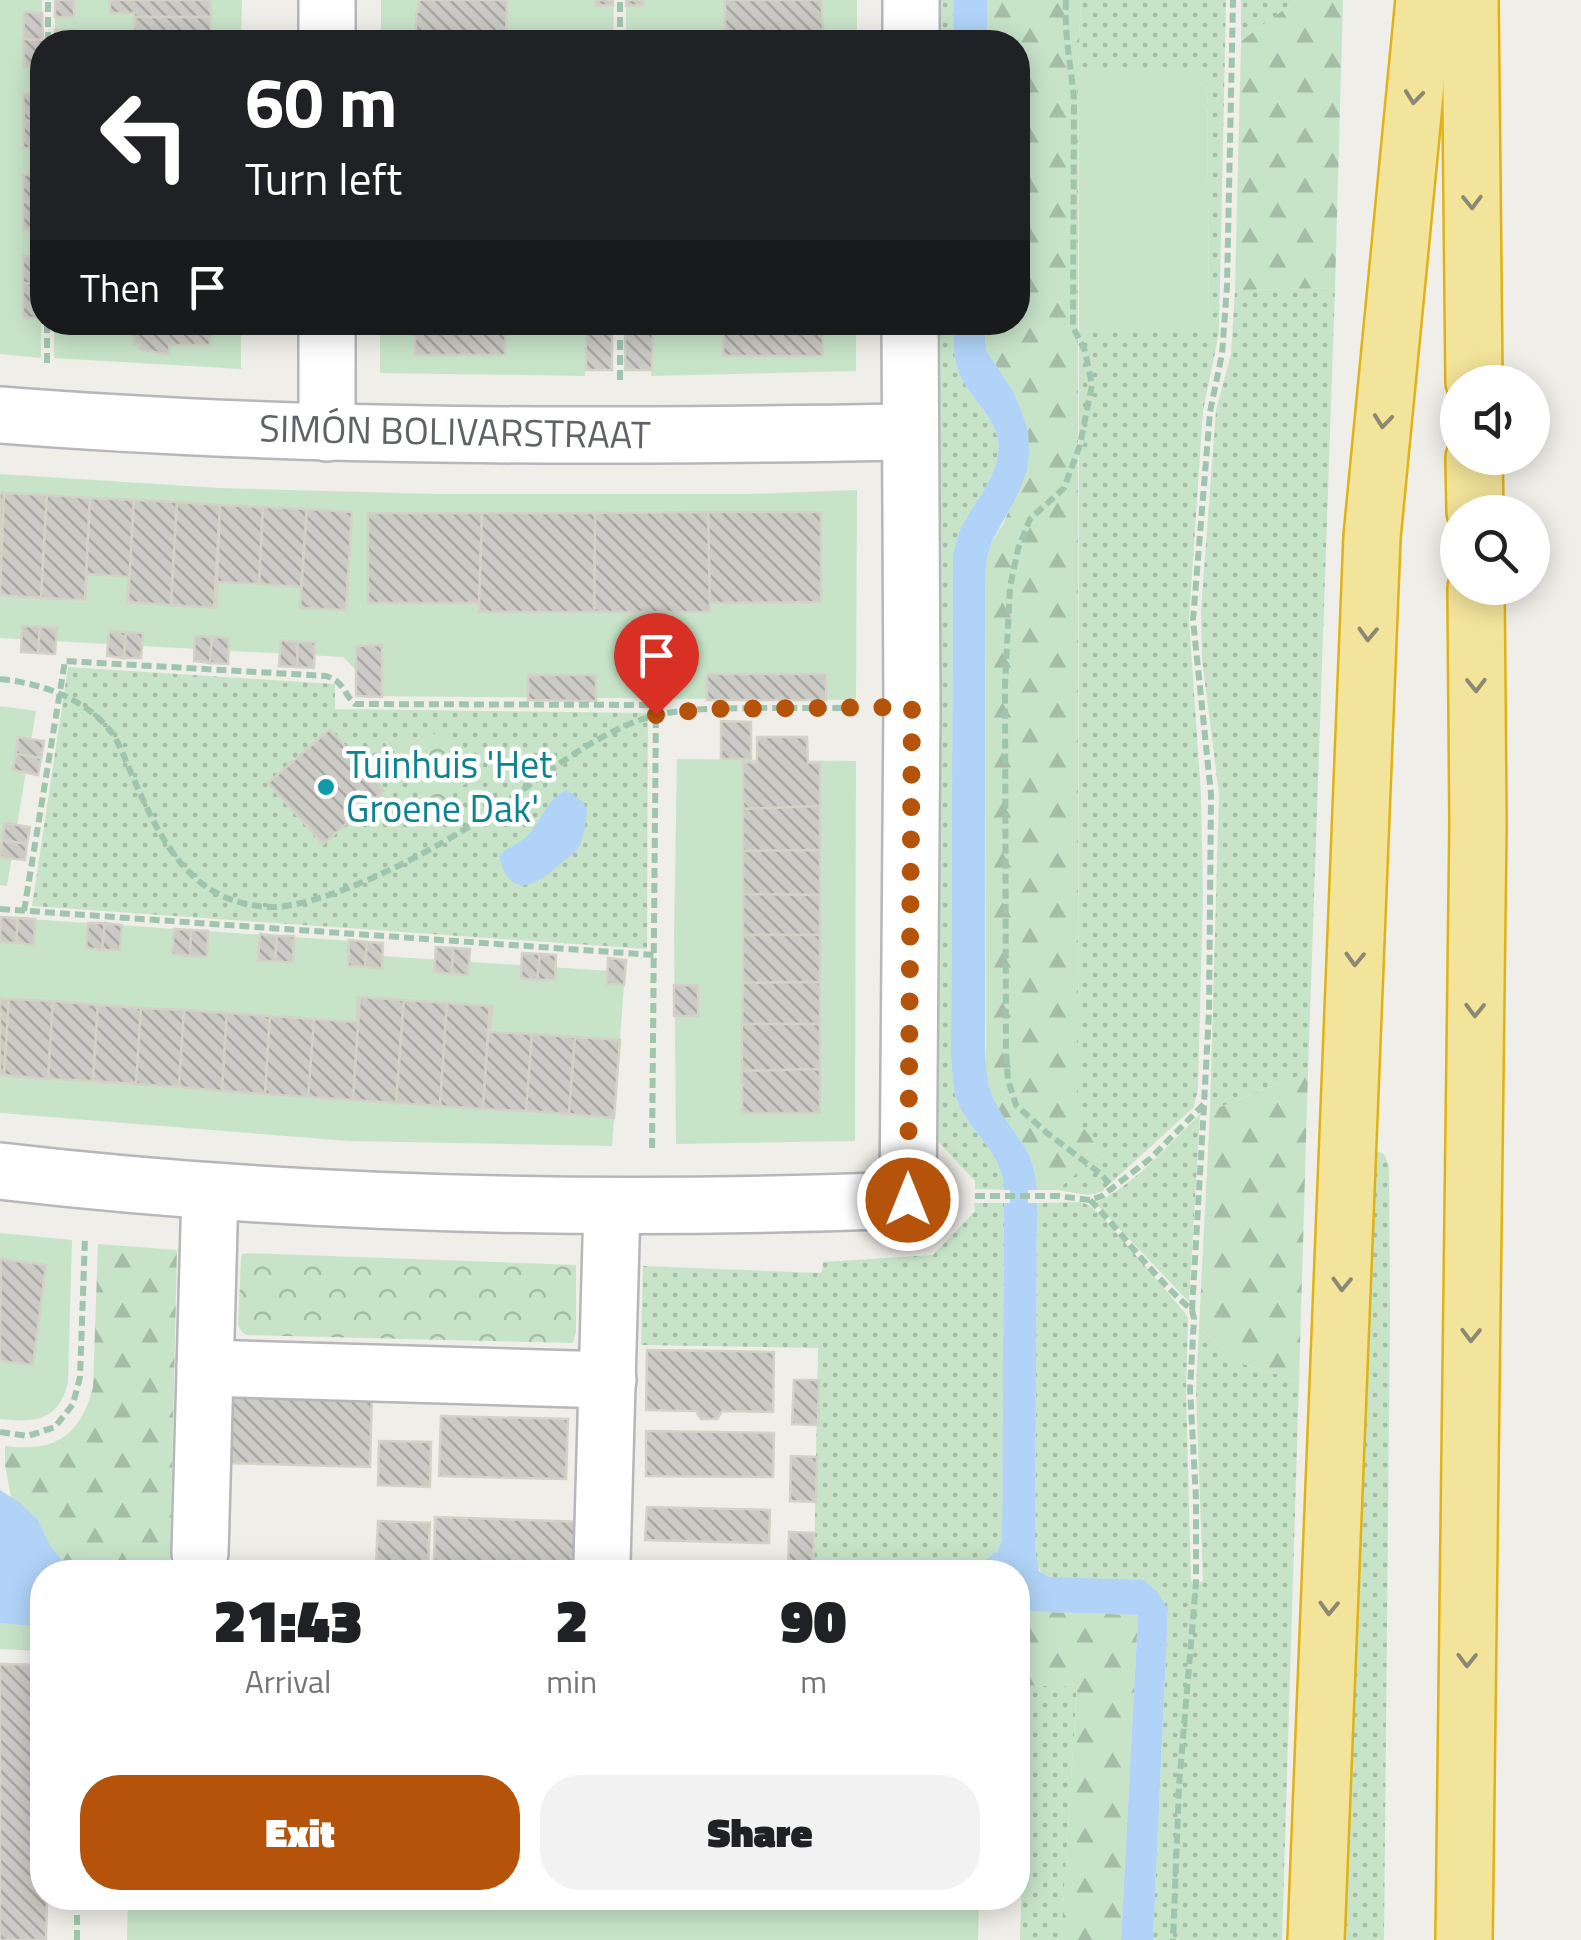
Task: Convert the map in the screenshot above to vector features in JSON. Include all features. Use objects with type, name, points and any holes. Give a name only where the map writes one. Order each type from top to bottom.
[{"type":"highway","points":[[1316,1940],[1372,537],[1424,0]]},
{"type":"highway","points":[[1470,0],[1474,365]]},
{"type":"highway","points":[[1464,1940],[1478,824],[1476,605]]},
{"type":"street","points":[[327,0],[327,30]]},
{"type":"street","points":[[911,0],[911,30]]},
{"type":"street","points":[[327,335],[327,432]]},
{"type":"street","points":[[0,1170],[210,1191],[424,1204],[612,1206],[908,1200],[910,335]]},
{"type":"street","name":"SIMÓN BOLIVARSTRAAT","points":[[0,416],[327,432],[620,436],[910,432]]},
{"type":"street","points":[[200,1553],[210,1191]]},
{"type":"street","points":[[602,1560],[612,1206]]},
{"type":"street","points":[[206,1368],[608,1380]]},
{"type":"path","points":[[48,0],[48,30]]},
{"type":"path","points":[[620,0],[620,30]]},
{"type":"path","points":[[1066,0],[1066,45],[1074,100],[1072,327],[1085,351],[1092,385],[1080,445],[1064,488],[1030,519],[1018,549],[1010,587],[1005,685],[1006,1052],[1008,1080],[1016,1105],[1112,1187]]},
{"type":"path","points":[[1173,1940],[1179,1786],[1196,1583],[1190,1389],[1209,1012],[1210,794],[1193,620],[1210,412],[1222,354],[1233,0]]},
{"type":"path","points":[[24,911],[65,662],[326,676],[342,684],[355,704],[656,705],[652,1158],[632,1158],[630,1184],[612,1206]]},
{"type":"path","points":[[0,680],[60,693],[90,711],[110,730],[174,857],[209,890],[240,903],[273,908],[328,896],[381,875],[484,816],[584,746],[656,715],[706,709],[912,707]]},
{"type":"path","points":[[0,910],[654,955]]},
{"type":"path","points":[[975,1196],[1090,1200],[1102,1196],[1151,1158],[1204,1104]]},
{"type":"path","points":[[0,1432],[28,1436],[55,1427],[73,1404],[80,1377],[87,1181]]},
{"type":"path","points":[[1090,1200],[1169,1290],[1192,1310]]},
{"type":"path","points":[[77,1910],[77,1940]]},
{"type":"green space","points":[[0,0],[42,0],[42,30],[30,30],[30,335],[41,335],[41,358],[0,354]]},
{"type":"green space","points":[[55,0],[242,0],[241,30],[55,30]]},
{"type":"green space","points":[[381,0],[614,0],[613,30],[381,30]]},
{"type":"green space","points":[[626,0],[857,0],[857,30],[626,30]]},
{"type":"green space","points":[[928,0],[954,0],[953,30],[927,30]]},
{"type":"green space","points":[[987,0],[1081,0],[1078,1121],[1102,1152],[1057,1190],[1037,1190],[1028,1153],[997,1108],[986,1076],[985,575],[992,541],[1027,471],[1013,391],[986,350],[985,335],[1030,335],[1030,30],[987,30]]},
{"type":"green space","points":[[1081,0],[1226,0],[1219,333],[1203,411],[1189,619],[1201,795],[1203,895],[1198,1088],[1194,1107],[1101,1192],[1088,1195],[1057,1190],[1101,1152],[1078,1122],[1079,328],[1209,327],[1207,73],[1078,72]]},
{"type":"green space","points":[[1241,0],[1297,0],[1241,41]]},
{"type":"green space","points":[[1297,0],[1343,0],[1335,288],[1235,290],[1241,41]]},
{"type":"green space","points":[[1078,72],[1207,72],[1209,328],[1079,328]]},
{"type":"green space","points":[[1335,288],[1308,1072],[1210,1111],[1219,794],[1202,659],[1201,610],[1216,410],[1231,354],[1235,290]]},
{"type":"green space","points":[[54,335],[241,335],[241,369],[54,358]]},
{"type":"green space","points":[[380,335],[586,335],[585,376],[380,373]]},
{"type":"green space","points":[[653,335],[856,335],[856,371],[651,376]]},
{"type":"green space","points":[[927,335],[953,335],[958,370],[990,419],[998,453],[984,490],[961,527],[953,554],[951,1058],[957,1101],[999,1166],[1004,1190],[975,1189],[975,1181],[933,1136]]},
{"type":"green space","points":[[0,474],[220,488],[436,494],[857,490],[856,700],[356,696],[356,670],[343,657],[0,638]]},
{"type":"green space","points":[[68,667],[335,684],[335,709],[648,713],[647,949],[32,906]]},
{"type":"green space","points":[[0,706],[36,711],[7,886],[0,885]]},
{"type":"green space","points":[[440,731],[476,774],[436,810],[383,741],[399,737],[420,741]]},
{"type":"green space","points":[[677,759],[856,761],[855,1141],[676,1144]]},
{"type":"green space","points":[[0,917],[367,942],[367,955],[625,972],[612,1146],[349,1141],[0,1113]]},
{"type":"green space","points":[[1308,1072],[1299,1381],[1240,1363],[1199,1328],[1210,1111]]},
{"type":"green space","points":[[1200,1114],[1189,1302],[1095,1203],[1138,1175]]},
{"type":"green space","points":[[1379,1152],[1389,1166],[1390,1314],[1384,1940],[1343,1940],[1372,1154]]},
{"type":"green space","points":[[1080,1202],[1104,1218],[1188,1319],[1191,1581],[1203,1582],[1196,1390],[1199,1328],[1240,1363],[1299,1381],[1282,1940],[1153,1940],[1168,1610],[1043,1575],[1037,1565],[1037,1203]]},
{"type":"green space","points":[[974,1203],[1004,1203],[1002,1539],[998,1551],[985,1560],[814,1560],[818,1348],[641,1345],[643,1266],[820,1273],[823,1262],[933,1255],[975,1211]]},
{"type":"green space","points":[[0,1233],[72,1240],[68,1383],[58,1405],[34,1419],[0,1419]]},
{"type":"green space","points":[[98,1244],[177,1250],[170,1560],[62,1560],[38,1520],[11,1497],[5,1446],[38,1446],[63,1438],[81,1418],[93,1387]]},
{"type":"green space","points":[[242,1254],[576,1265],[576,1332],[573,1343],[247,1335],[238,1325],[241,1259]]},
{"type":"green space","points":[[1030,1611],[1138,1615],[1121,1940],[1061,1940],[1077,1687],[1030,1685]]},
{"type":"green space","points":[[0,1623],[30,1626],[30,1650],[0,1649]]},
{"type":"green space","points":[[1030,1685],[1077,1686],[1061,1940],[1020,1940],[1021,1910],[1030,1910]]},
{"type":"green space","points":[[128,1910],[979,1910],[978,1940],[127,1940]]},
{"type":"water","points":[[954,0],[987,0],[987,30],[953,30]]},
{"type":"water","points":[[953,335],[985,335],[986,350],[1013,391],[1028,430],[1027,471],[992,541],[985,575],[985,1046],[991,1094],[1029,1154],[1037,1190],[1004,1190],[999,1166],[959,1106],[953,1082],[953,554],[961,527],[993,472],[998,453],[995,430],[963,380]]},
{"type":"water","points":[[567,790],[587,810],[580,844],[541,879],[516,884],[503,870],[499,856],[525,838],[554,799]]},
{"type":"water","points":[[1004,1203],[1037,1203],[1035,1550],[1039,1571],[1049,1577],[1144,1580],[1168,1609],[1153,1940],[1121,1940],[1138,1615],[1030,1611],[1030,1560],[985,1560],[998,1551],[1002,1539]]},
{"type":"water","points":[[0,1490],[38,1520],[62,1560],[30,1560],[30,1626],[0,1623]]},
{"type":"building","points":[[55,0],[74,0],[74,17],[55,17]]},
{"type":"building","points":[[110,0],[210,0],[211,17],[134,17],[134,13],[110,13]]},
{"type":"building","points":[[419,0],[507,0],[506,30],[416,30]]},
{"type":"building","points":[[596,0],[613,0],[613,5],[596,6]]},
{"type":"building","points":[[626,0],[644,0],[644,5],[626,6]]},
{"type":"building","points":[[725,0],[821,0],[823,30],[725,30]]},
{"type":"building","points":[[24,12],[42,13],[43,30],[30,30],[30,39],[23,39]]},
{"type":"building","points":[[134,17],[211,17],[211,30],[134,30]]},
{"type":"building","points":[[23,39],[30,39],[30,67],[24,67]]},
{"type":"building","points":[[23,94],[30,94],[30,121],[24,121]]},
{"type":"building","points":[[24,121],[30,121],[30,148],[23,148]]},
{"type":"building","points":[[23,175],[30,175],[30,202],[23,202]]},
{"type":"building","points":[[23,202],[30,202],[30,230],[23,230]]},
{"type":"building","points":[[23,256],[30,256],[30,283],[23,283]]},
{"type":"building","points":[[23,283],[30,283],[30,318],[23,318]]},
{"type":"building","points":[[134,335],[210,335],[210,345],[169,345],[169,355],[134,344]]},
{"type":"building","points":[[415,335],[506,335],[505,355],[415,355]]},
{"type":"building","points":[[586,335],[612,335],[612,370],[586,370]]},
{"type":"building","points":[[625,335],[653,335],[652,370],[625,370]]},
{"type":"building","points":[[724,335],[823,335],[823,356],[723,356]]},
{"type":"building","points":[[0,492],[4,493],[0,562]]},
{"type":"building","points":[[4,493],[47,495],[41,598],[0,595]]},
{"type":"building","points":[[47,495],[90,498],[85,600],[41,598]]},
{"type":"building","points":[[90,498],[134,500],[128,602],[127,603],[129,577],[87,574],[85,600]]},
{"type":"building","points":[[134,500],[177,502],[171,605],[128,602]]},
{"type":"building","points":[[177,502],[220,505],[214,608],[171,605]]},
{"type":"building","points":[[220,505],[263,507],[259,584],[218,582],[216,608]]},
{"type":"building","points":[[263,507],[307,509],[301,587],[259,584]]},
{"type":"building","points":[[307,509],[352,512],[346,610],[300,608]]},
{"type":"building","points":[[708,512],[821,512],[821,602],[710,603]]},
{"type":"building","points":[[708,512],[710,612],[594,612],[595,513]]},
{"type":"building","points":[[368,513],[482,513],[479,603],[368,603]]},
{"type":"building","points":[[482,513],[595,513],[594,612],[479,612]]},
{"type":"building","points":[[22,626],[40,627],[38,653],[21,652]]},
{"type":"building","points":[[40,627],[57,628],[55,654],[38,653]]},
{"type":"building","points":[[109,631],[126,632],[124,658],[107,656]]},
{"type":"building","points":[[126,632],[143,633],[141,658],[124,658]]},
{"type":"building","points":[[195,636],[212,637],[210,663],[194,661]]},
{"type":"building","points":[[212,637],[229,638],[228,664],[210,663]]},
{"type":"building","points":[[281,640],[298,642],[297,667],[279,666]]},
{"type":"building","points":[[298,642],[315,642],[314,668],[297,667]]},
{"type":"building","points":[[382,645],[382,697],[356,696],[356,646]]},
{"type":"building","points":[[707,674],[826,674],[826,700],[707,700]]},
{"type":"building","points":[[528,675],[596,675],[596,701],[528,700]]},
{"type":"building","points":[[721,721],[751,722],[751,759],[721,759]]},
{"type":"building","name":"Tuinhuis 'Het Groene Dak'","points":[[330,729],[384,791],[323,844],[268,783]]},
{"type":"building","points":[[18,737],[44,741],[41,758],[16,754]]},
{"type":"building","points":[[757,737],[807,737],[808,763],[820,763],[820,806],[743,809],[743,762],[757,763]]},
{"type":"building","points":[[16,754],[41,758],[38,775],[13,770]]},
{"type":"building","points":[[820,806],[820,850],[743,851],[743,809]]},
{"type":"building","points":[[5,823],[30,827],[27,844],[2,840]]},
{"type":"building","points":[[2,840],[27,844],[25,860],[0,857]]},
{"type":"building","points":[[820,850],[820,895],[743,894],[743,851]]},
{"type":"building","points":[[743,894],[820,895],[820,935],[743,935]]},
{"type":"building","points":[[1,917],[18,918],[16,943],[0,942]]},
{"type":"building","points":[[18,918],[35,919],[34,945],[16,943]]},
{"type":"building","points":[[88,923],[105,923],[102,950],[86,948]]},
{"type":"building","points":[[105,923],[122,925],[120,950],[102,950]]},
{"type":"building","points":[[174,929],[191,930],[190,956],[172,954]]},
{"type":"building","points":[[191,930],[208,931],[207,957],[190,956]]},
{"type":"building","points":[[260,934],[277,936],[275,961],[258,961]]},
{"type":"building","points":[[743,935],[820,935],[820,982],[743,983]]},
{"type":"building","points":[[277,936],[294,936],[293,963],[275,961]]},
{"type":"building","points":[[349,940],[367,942],[365,967],[348,966]]},
{"type":"building","points":[[367,942],[383,943],[382,969],[365,967]]},
{"type":"building","points":[[436,947],[453,948],[452,974],[434,972]]},
{"type":"building","points":[[453,948],[470,949],[468,975],[452,974]]},
{"type":"building","points":[[522,953],[540,954],[537,980],[521,978]]},
{"type":"building","points":[[540,954],[556,955],[555,980],[537,980]]},
{"type":"building","points":[[608,958],[626,960],[624,985],[607,984]]},
{"type":"building","points":[[820,982],[820,1024],[742,1024],[743,983]]},
{"type":"building","points":[[674,985],[698,985],[698,1016],[674,1016]]},
{"type":"building","points":[[360,997],[353,1100],[308,1097],[314,1019],[357,1022]]},
{"type":"building","points":[[360,997],[404,1000],[396,1103],[353,1100]]},
{"type":"building","points":[[0,998],[9,999],[4,1075],[0,1075]]},
{"type":"building","points":[[9,999],[53,1001],[48,1079],[4,1075]]},
{"type":"building","points":[[404,1000],[447,1003],[440,1106],[396,1103]]},
{"type":"building","points":[[53,1001],[98,1005],[93,1081],[48,1079]]},
{"type":"building","points":[[447,1003],[490,1006],[483,1109],[440,1106]]},
{"type":"building","points":[[98,1005],[141,1008],[136,1084],[93,1081]]},
{"type":"building","points":[[490,1006],[490,1032],[532,1034],[526,1111],[483,1109]]},
{"type":"building","points":[[141,1008],[184,1010],[179,1087],[136,1084]]},
{"type":"building","points":[[184,1010],[227,1013],[222,1091],[179,1087]]},
{"type":"building","points":[[227,1013],[270,1016],[265,1094],[222,1091]]},
{"type":"building","points":[[270,1016],[314,1019],[308,1097],[265,1094]]},
{"type":"building","points":[[742,1024],[820,1024],[820,1069],[742,1071]]},
{"type":"building","points":[[532,1034],[575,1037],[569,1114],[526,1111]]},
{"type":"building","points":[[575,1037],[620,1040],[614,1118],[569,1114]]},
{"type":"building","points":[[820,1069],[820,1113],[742,1113],[742,1071]]},
{"type":"building","points":[[1,1259],[46,1265],[33,1365],[0,1361]]},
{"type":"building","points":[[647,1350],[774,1352],[773,1412],[722,1411],[717,1419],[701,1419],[696,1411],[646,1410]]},
{"type":"building","points":[[794,1380],[819,1380],[818,1425],[792,1424]]},
{"type":"building","points":[[233,1387],[372,1391],[370,1467],[228,1463]]},
{"type":"building","points":[[441,1416],[568,1419],[566,1479],[439,1476]]},
{"type":"building","points":[[646,1431],[774,1433],[773,1477],[646,1476]]},
{"type":"building","points":[[379,1441],[431,1442],[430,1487],[378,1485]]},
{"type":"building","points":[[791,1456],[817,1457],[816,1502],[790,1501]]},
{"type":"building","points":[[647,1507],[770,1510],[769,1543],[645,1540]]},
{"type":"building","points":[[435,1517],[585,1522],[584,1560],[434,1560]]},
{"type":"building","points":[[378,1521],[430,1523],[428,1560],[376,1560]]},
{"type":"building","points":[[789,1532],[814,1533],[813,1560],[788,1560]]},
{"type":"building","points":[[0,1664],[30,1665],[30,1910],[47,1910],[46,1940],[0,1940]]},
{"type":"waterway","points":[[1016,1166],[1019,1224]]},
{"type":"place","name":"Tuinhuis 'Het Groene Dak'","points":[[326,787]]},
{"type":"route","points":[[656,715],[706,709],[912,707],[908,1200]]}]
